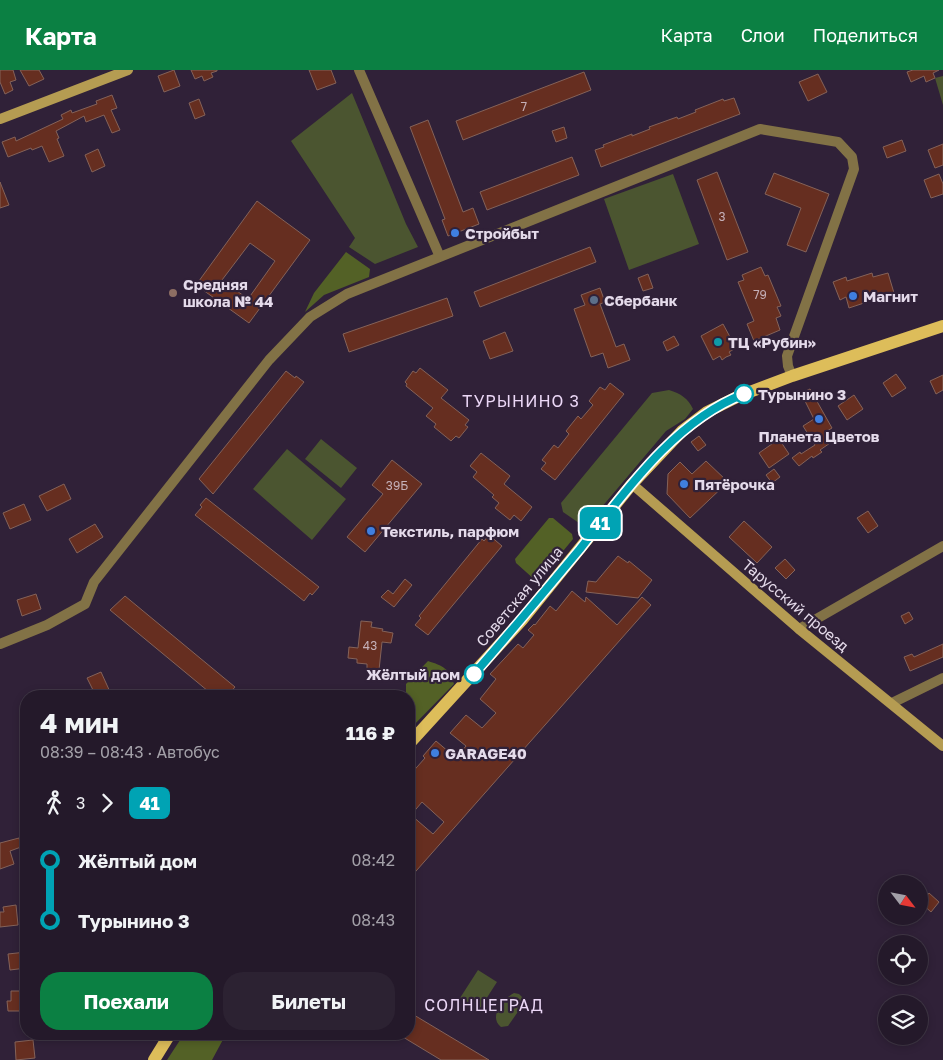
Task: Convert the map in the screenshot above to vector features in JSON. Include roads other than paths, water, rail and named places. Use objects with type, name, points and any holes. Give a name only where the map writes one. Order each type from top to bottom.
[{"type":"main road","name":"Советская улица","points":[[415,737],[522,620],[632,484],[682,431],[707,412],[739,396],[792,376],[943,326]]},
{"type":"main road","points":[[154,1060],[166,1040]]},
{"type":"street","points":[[0,119],[128,70]]},
{"type":"street","points":[[359,70],[440,257]]},
{"type":"street","points":[[0,644],[47,625],[85,604],[94,582],[100,574],[269,360],[310,317],[347,294],[760,129],[838,142],[852,157],[854,169],[787,356],[792,376]]},
{"type":"street","name":"Тарусский проезд","points":[[632,484],[799,629],[943,746]]},
{"type":"street","points":[[799,629],[943,546]]},
{"type":"street","points":[[892,703],[943,678]]},
{"type":"place","name":"Стройбыт","points":[[455,233]]},
{"type":"place","name":"Средняя школа № 44","points":[[173,293]]},
{"type":"place","name":"Магнит","points":[[853,296]]},
{"type":"place","name":"Сбербанк","points":[[594,300]]},
{"type":"place","name":"ТЦ «Рубин»","points":[[718,342]]},
{"type":"place","name":"Турынино 3","points":[[744,394]]},
{"type":"place","name":"Планета Цветов","points":[[819,419]]},
{"type":"place","name":"Пятёрочка","points":[[684,484]]},
{"type":"place","name":"Текстиль, парфюм","points":[[371,531]]},
{"type":"place","name":"Жёлтый дом","points":[[474,674]]},
{"type":"place","name":"GARAGE40","points":[[435,753]]},
{"type":"district","name":"ТУРЫНИНО 3","points":[[521,401]]},
{"type":"district","name":"СОЛНЦЕГРАД","points":[[484,1005]]}]
